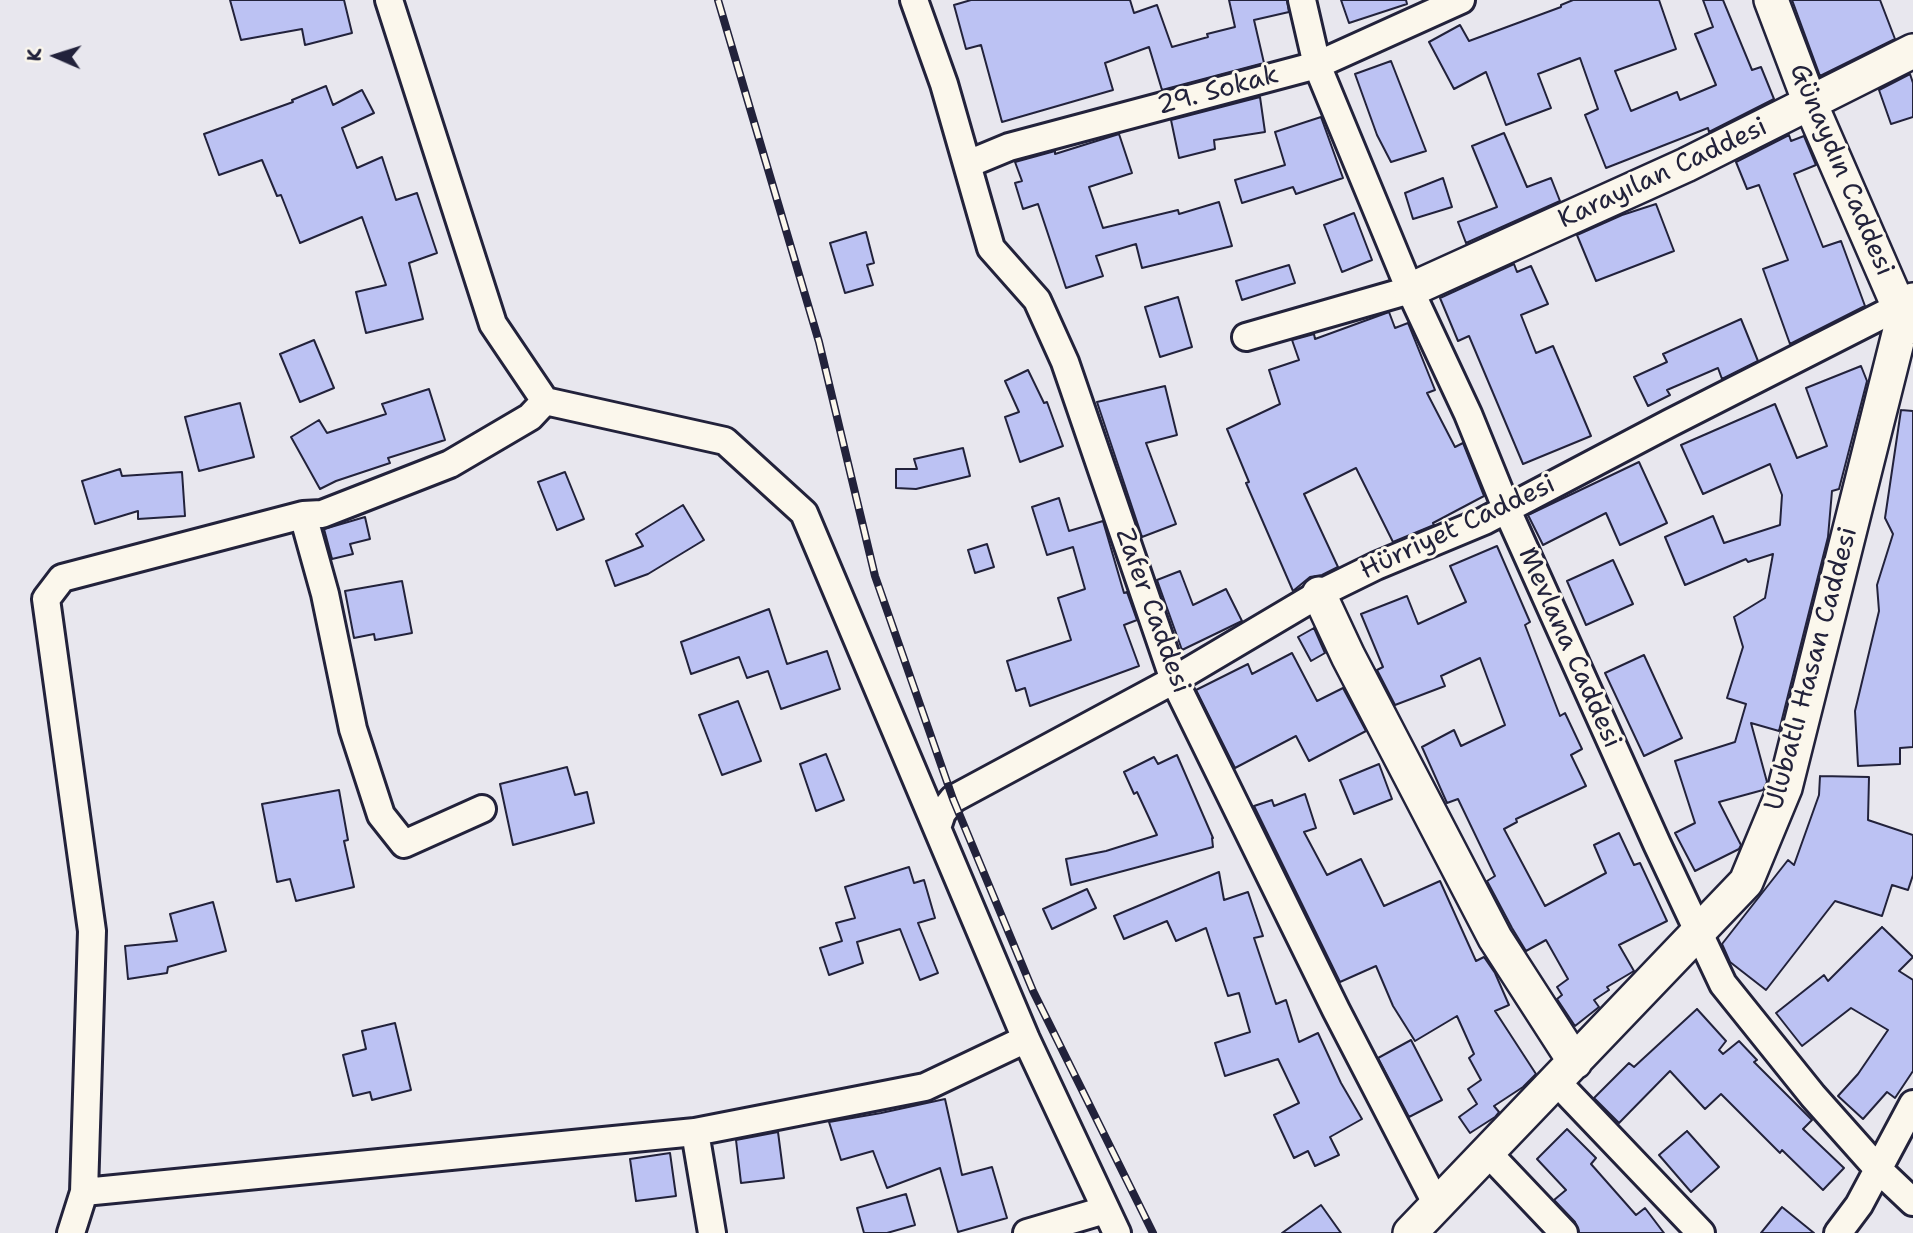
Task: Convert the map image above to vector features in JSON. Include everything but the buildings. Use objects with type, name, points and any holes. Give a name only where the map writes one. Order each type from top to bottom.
[{"type":"street","points":[[389,0],[493,324],[545,401],[725,441],[804,513],[1026,1039],[1111,1222],[1027,1233]]},
{"type":"street","name":"Zafer Caddesi","points":[[914,0],[944,84],[991,248],[1037,300],[1065,362],[1174,680],[1336,1010],[1438,1207]]},
{"type":"street","name":"Mevlana Caddesi","points":[[1303,0],[1317,65],[1410,290],[1468,414],[1507,510],[1697,933],[1723,984],[1814,1096],[1878,1169],[1913,1202]]},
{"type":"street","name":"29. Sokak","points":[[968,164],[1009,147],[1317,65],[1461,0]]},
{"type":"street","name":"Günaydın Caddesi","points":[[1771,0],[1810,103],[1847,186],[1906,304],[1913,340]]},
{"type":"street","name":"Karayılan Caddesi","points":[[1410,290],[1686,165],[1913,51]]},
{"type":"street","points":[[1246,337],[1410,290]]},
{"type":"street","name":"Hürriyet Caddesi","points":[[937,828],[942,813],[953,799],[1174,680],[1319,594],[1376,566],[1507,510],[1670,423],[1906,304]]},
{"type":"street","name":"Ulubatlı Hasan Caddesi","points":[[1410,1233],[1438,1207],[1746,882],[1785,788],[1906,304]]},
{"type":"street","points":[[71,1233],[84,1192],[92,931],[46,599],[62,578],[303,514],[322,514],[450,464],[530,417],[545,401]]},
{"type":"street","points":[[303,514],[325,594],[353,729],[381,816],[404,844],[482,810]]},
{"type":"street","points":[[1319,594],[1348,656],[1566,1072],[1701,1233]]},
{"type":"street","points":[[84,1192],[695,1132],[925,1087],[1026,1039]]},
{"type":"street","points":[[1838,1233],[1859,1205],[1913,1104]]},
{"type":"street","points":[[695,1132],[712,1233]]},
{"type":"street","points":[[1488,1153],[1564,1233]]},
{"type":"railway","points":[[718,0],[819,342],[875,576],[953,799],[1033,991],[1153,1233]]}]
